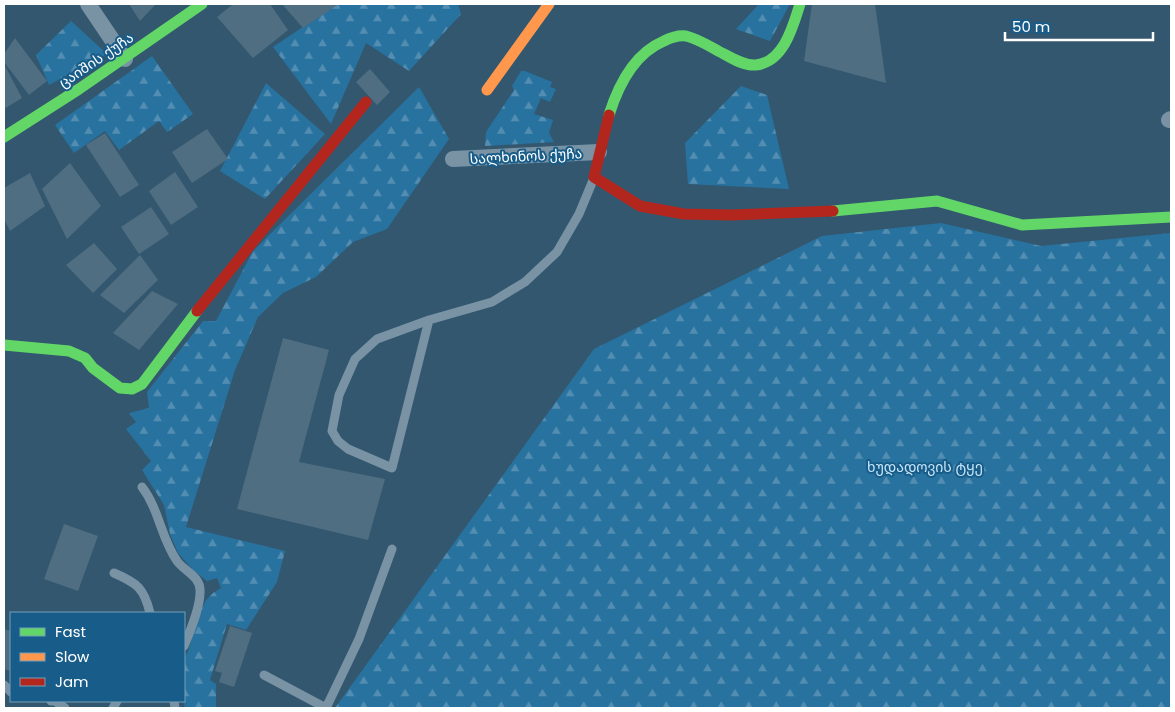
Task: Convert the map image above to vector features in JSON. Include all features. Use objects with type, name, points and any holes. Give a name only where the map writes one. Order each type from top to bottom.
[{"type":"street","points":[[88,4],[125,58]]},
{"type":"street","name":"ცაიშის ქუჩა","points":[[4,137],[42,114],[202,4]]},
{"type":"street","points":[[487,90],[550,4]]},
{"type":"street","points":[[800,4],[784,44],[775,56],[766,63],[756,66],[745,64],[683,36],[667,39],[648,50],[634,62],[621,84],[603,132],[594,177],[640,206],[684,214],[731,215],[832,210],[937,201],[1022,225],[1171,217]]},
{"type":"street","points":[[4,345],[69,351],[85,358],[93,368],[120,388],[132,390],[142,384],[204,302],[366,102]]},
{"type":"street","name":"სალხინოს ქუჩა","points":[[453,159],[599,152]]},
{"type":"lane","points":[[429,320],[392,468],[348,449],[338,441],[332,431],[339,394],[355,359],[377,339],[429,320],[492,302],[525,282],[557,252],[579,214],[594,177]]},
{"type":"lane","points":[[142,488],[150,497],[170,549],[178,562],[198,581],[200,590],[197,607],[185,643]]},
{"type":"lane","points":[[264,675],[326,708],[358,639],[392,549]]},
{"type":"lane","points":[[114,573],[133,581],[146,597],[150,612]]},
{"type":"green space","points":[[337,4],[458,4],[461,14],[409,71],[366,43],[331,124],[273,47]]},
{"type":"green space","points":[[759,4],[790,4],[770,41],[736,29]]},
{"type":"green space","points":[[71,21],[107,54],[49,85],[36,55]]},
{"type":"green space","points":[[152,56],[193,114],[167,132],[159,121],[119,150],[105,131],[74,153],[55,125]]},
{"type":"green space","points":[[521,71],[552,82],[550,87],[556,89],[550,102],[541,98],[534,114],[553,120],[549,133],[554,142],[485,146],[486,132],[514,90],[512,86]]},
{"type":"green space","points":[[266,83],[325,134],[265,199],[220,171]]},
{"type":"green space","points":[[741,86],[767,95],[789,189],[688,184],[685,143]]},
{"type":"green space","points":[[419,87],[449,139],[387,229],[353,242],[316,277],[283,293],[258,317],[235,370],[186,527],[285,551],[277,582],[246,630],[227,624],[210,680],[216,684],[216,708],[185,708],[183,702],[185,702],[185,657],[206,600],[221,588],[217,578],[207,581],[194,571],[178,553],[170,534],[164,505],[142,470],[151,461],[126,429],[136,422],[129,413],[149,408],[147,392],[203,321],[216,321],[253,251]]},
{"type":"green space","name":"ხუდადოვის ტყე","points":[[941,223],[1041,246],[1171,233],[1171,708],[335,708],[594,349],[822,236]]},
{"type":"building","points":[[129,4],[156,4],[140,21]]},
{"type":"building","points":[[233,4],[270,4],[288,30],[253,58],[217,17]]},
{"type":"building","points":[[282,4],[339,4],[303,28]]},
{"type":"building","points":[[812,4],[875,4],[886,83],[804,61]]},
{"type":"building","points":[[15,38],[47,81],[29,95],[4,62],[4,54]]},
{"type":"building","points":[[4,64],[22,98],[4,109]]},
{"type":"building","points":[[370,69],[390,92],[377,105],[356,82]]},
{"type":"building","points":[[207,129],[228,159],[192,183],[172,152]]},
{"type":"building","points":[[105,133],[139,185],[120,197],[86,145]]},
{"type":"building","points":[[70,163],[101,206],[67,239],[42,189]]},
{"type":"building","points":[[175,172],[198,207],[171,225],[149,191]]},
{"type":"building","points":[[30,173],[45,206],[10,231],[4,219],[4,188]]},
{"type":"building","points":[[151,207],[169,234],[139,254],[121,227]]},
{"type":"building","points":[[94,243],[117,269],[93,293],[66,265]]},
{"type":"building","points":[[140,255],[158,280],[124,313],[100,295]]},
{"type":"building","points":[[152,291],[178,304],[139,350],[113,333]]},
{"type":"building","points":[[283,338],[329,350],[299,462],[385,479],[368,540],[237,509]]},
{"type":"building","points":[[64,524],[98,536],[78,591],[44,579]]},
{"type":"building","points":[[230,626],[252,633],[234,687],[219,682],[222,673],[215,671]]},
{"type":"building","points":[[4,629],[10,631],[10,671],[4,669]]},
{"type":"traffic: fast","points":[[4,137],[79,89],[202,4]]},
{"type":"traffic: fast","points":[[609,115],[617,93],[628,72],[635,62],[653,47],[671,38],[686,36],[701,41],[743,63],[756,65],[774,57],[786,42],[800,4]]},
{"type":"traffic: fast","points":[[833,211],[937,201],[1022,225],[1171,217]]},
{"type":"traffic: fast","points":[[4,345],[69,351],[85,358],[93,368],[120,388],[132,389],[142,384],[197,311]]},
{"type":"traffic: slow","points":[[487,90],[549,4]]},
{"type":"traffic: jam","points":[[197,311],[366,102]]},
{"type":"traffic: jam","points":[[609,115],[594,177],[640,206],[684,214],[731,215],[833,211]]}]
